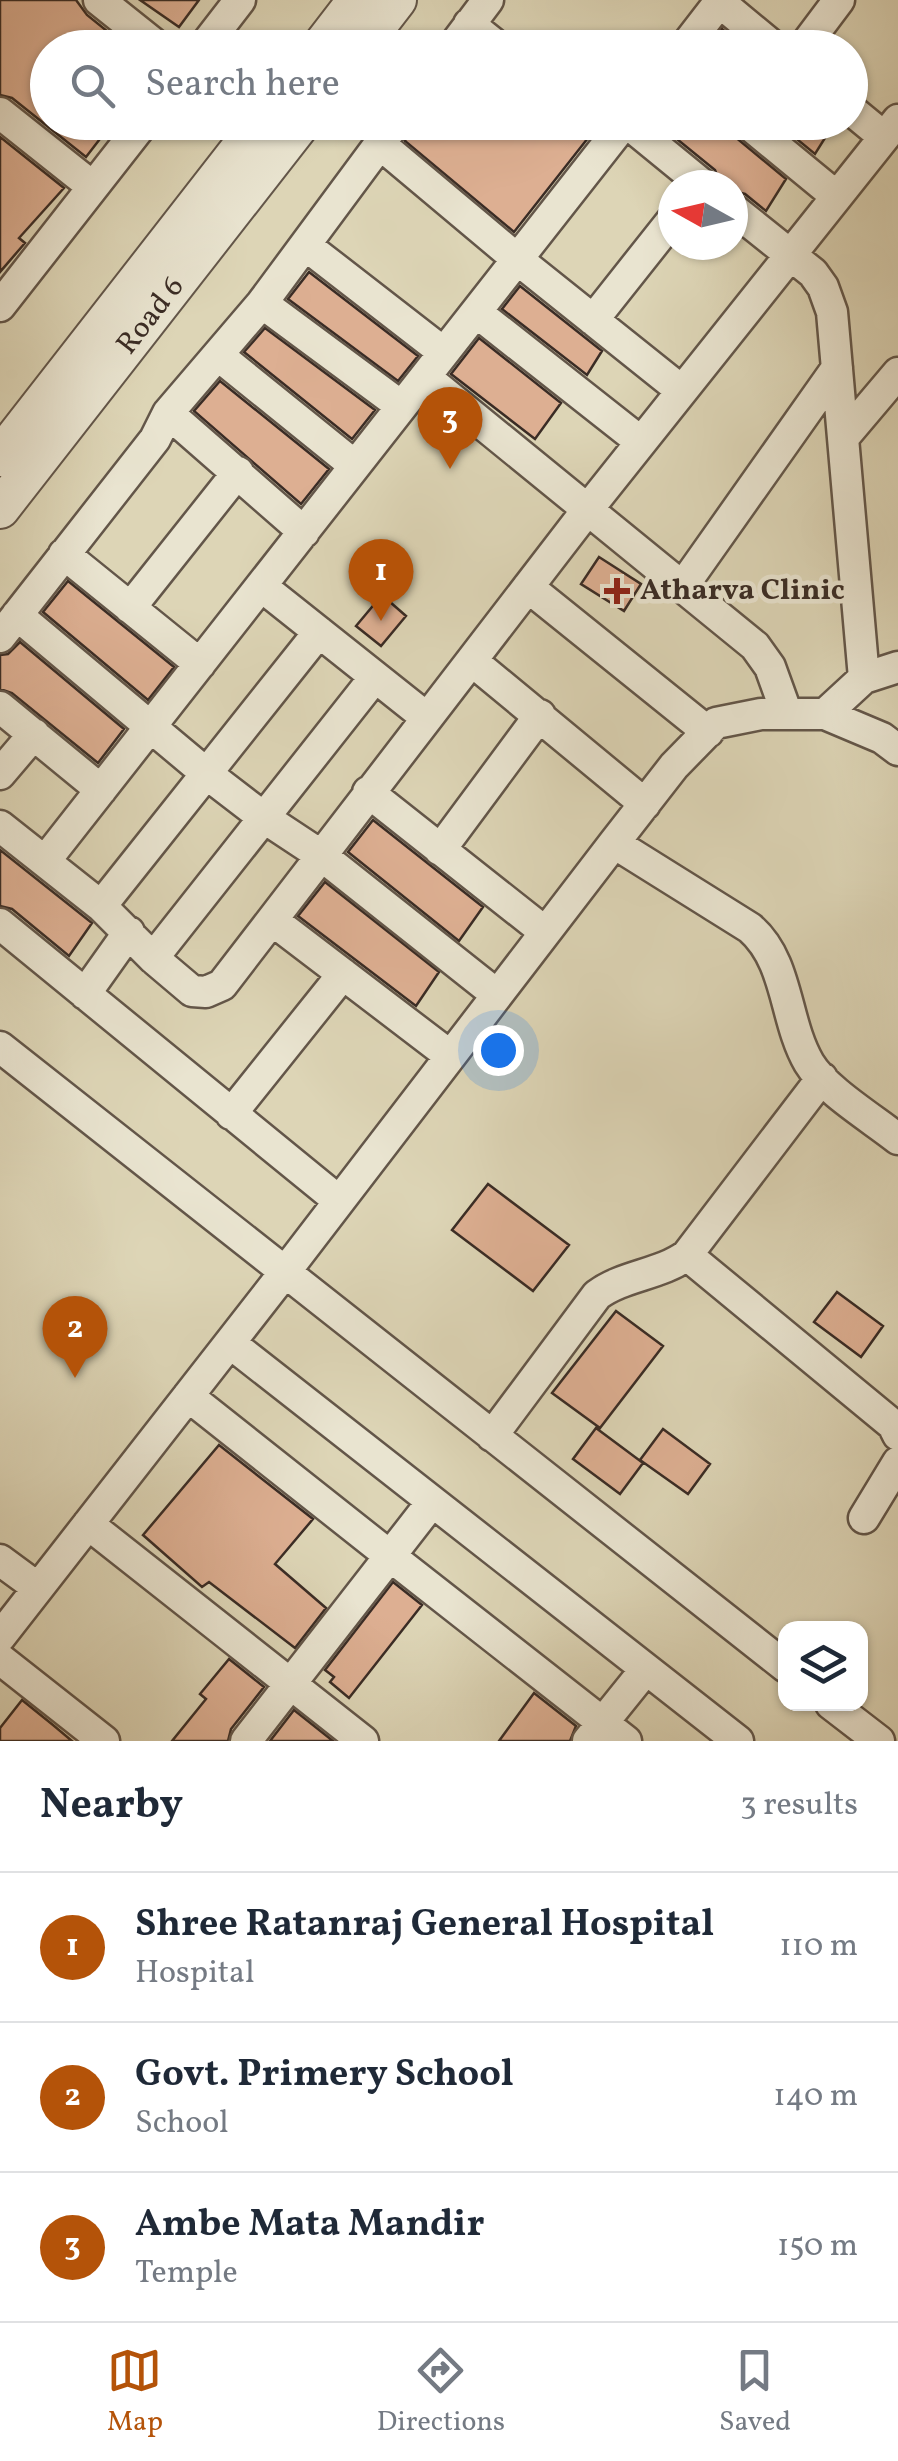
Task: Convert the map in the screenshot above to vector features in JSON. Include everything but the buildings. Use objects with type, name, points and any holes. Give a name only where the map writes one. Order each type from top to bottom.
[{"type":"street","points":[[99,0],[136,30]]},
{"type":"street","points":[[216,30],[240,0]]},
{"type":"street","points":[[334,30],[357,0]]},
{"type":"street","points":[[374,30],[397,0]]},
{"type":"street","points":[[818,30],[840,0]]},
{"type":"street","points":[[697,30],[719,1],[754,30]]},
{"type":"street","points":[[0,114],[30,138]]},
{"type":"street","points":[[0,826],[100,906],[192,991],[206,992],[222,986],[368,792],[891,128],[868,117]]},
{"type":"street","points":[[33,140],[93,187]]},
{"type":"street","points":[[0,306],[130,140]]},
{"type":"street","name":"Road 6","points":[[0,458],[247,140]]},
{"type":"street","name":"Road 6","points":[[0,509],[288,140]]},
{"type":"street","points":[[383,140],[262,303],[168,413],[155,439],[8,626],[152,725],[207,774],[322,856],[496,994]]},
{"type":"street","points":[[395,140],[517,260],[682,391]]},
{"type":"street","points":[[45,861],[517,260],[605,140]]},
{"type":"street","points":[[636,140],[680,170]]},
{"type":"street","points":[[768,140],[836,196]]},
{"type":"street","points":[[748,221],[812,272],[823,287],[832,312],[864,678]]},
{"type":"street","points":[[593,320],[658,237]]},
{"type":"street","points":[[305,246],[442,352]]},
{"type":"street","points":[[262,303],[401,406]]},
{"type":"street","points":[[476,312],[641,442]]},
{"type":"street","points":[[219,356],[354,465]]},
{"type":"street","points":[[683,586],[836,368]]},
{"type":"street","points":[[843,438],[898,373]]},
{"type":"street","points":[[424,377],[755,646],[770,667],[788,714]]},
{"type":"street","points":[[168,413],[304,532]]},
{"type":"street","points":[[130,608],[238,472]]},
{"type":"street","points":[[64,554],[200,664]]},
{"type":"street","points":[[261,586],[428,718]]},
{"type":"street","points":[[528,587],[708,732]]},
{"type":"street","points":[[100,906],[319,632]]},
{"type":"street","points":[[472,660],[644,804]]},
{"type":"street","points":[[825,714],[864,678],[898,668]]},
{"type":"street","points":[[153,958],[375,676]]},
{"type":"street","points":[[0,707],[101,790]]},
{"type":"street","points":[[0,1637],[644,804],[716,723],[761,714],[825,714],[882,738],[898,750]]},
{"type":"street","points":[[440,850],[540,715]]},
{"type":"street","points":[[0,774],[34,734]]},
{"type":"street","points":[[368,792],[545,932]]},
{"type":"street","points":[[614,843],[764,940],[774,956],[805,1054],[822,1078],[898,1139]]},
{"type":"street","points":[[272,920],[448,1055]]},
{"type":"street","points":[[0,924],[338,1201]]},
{"type":"street","points":[[85,994],[129,932]]},
{"type":"street","points":[[231,1114],[343,974]]},
{"type":"street","points":[[0,1047],[778,1661]]},
{"type":"street","points":[[492,1436],[598,1295],[610,1286],[665,1268],[687,1255],[822,1078]]},
{"type":"street","points":[[687,1255],[893,1425],[898,1435]]},
{"type":"street","points":[[230,1343],[738,1741]]},
{"type":"street","points":[[188,1396],[606,1735],[646,1669]]},
{"type":"street","points":[[864,1518],[898,1462]]},
{"type":"street","points":[[246,1741],[432,1502]]},
{"type":"street","points":[[88,1524],[363,1741]]},
{"type":"street","points":[[0,1560],[38,1588]]},
{"type":"street","points":[[0,1659],[104,1741]]},
{"type":"street","points":[[841,1711],[879,1741]]},
{"type":"place","name":"Ambe Mata Mandir","points":[[450,469]]},
{"type":"place","name":"Atharva Clinic","points":[[617,591]]},
{"type":"place","name":"Shree Ratanraj General Hospital","points":[[381,621]]},
{"type":"place","name":"Govt. Primery School","points":[[75,1378]]}]
